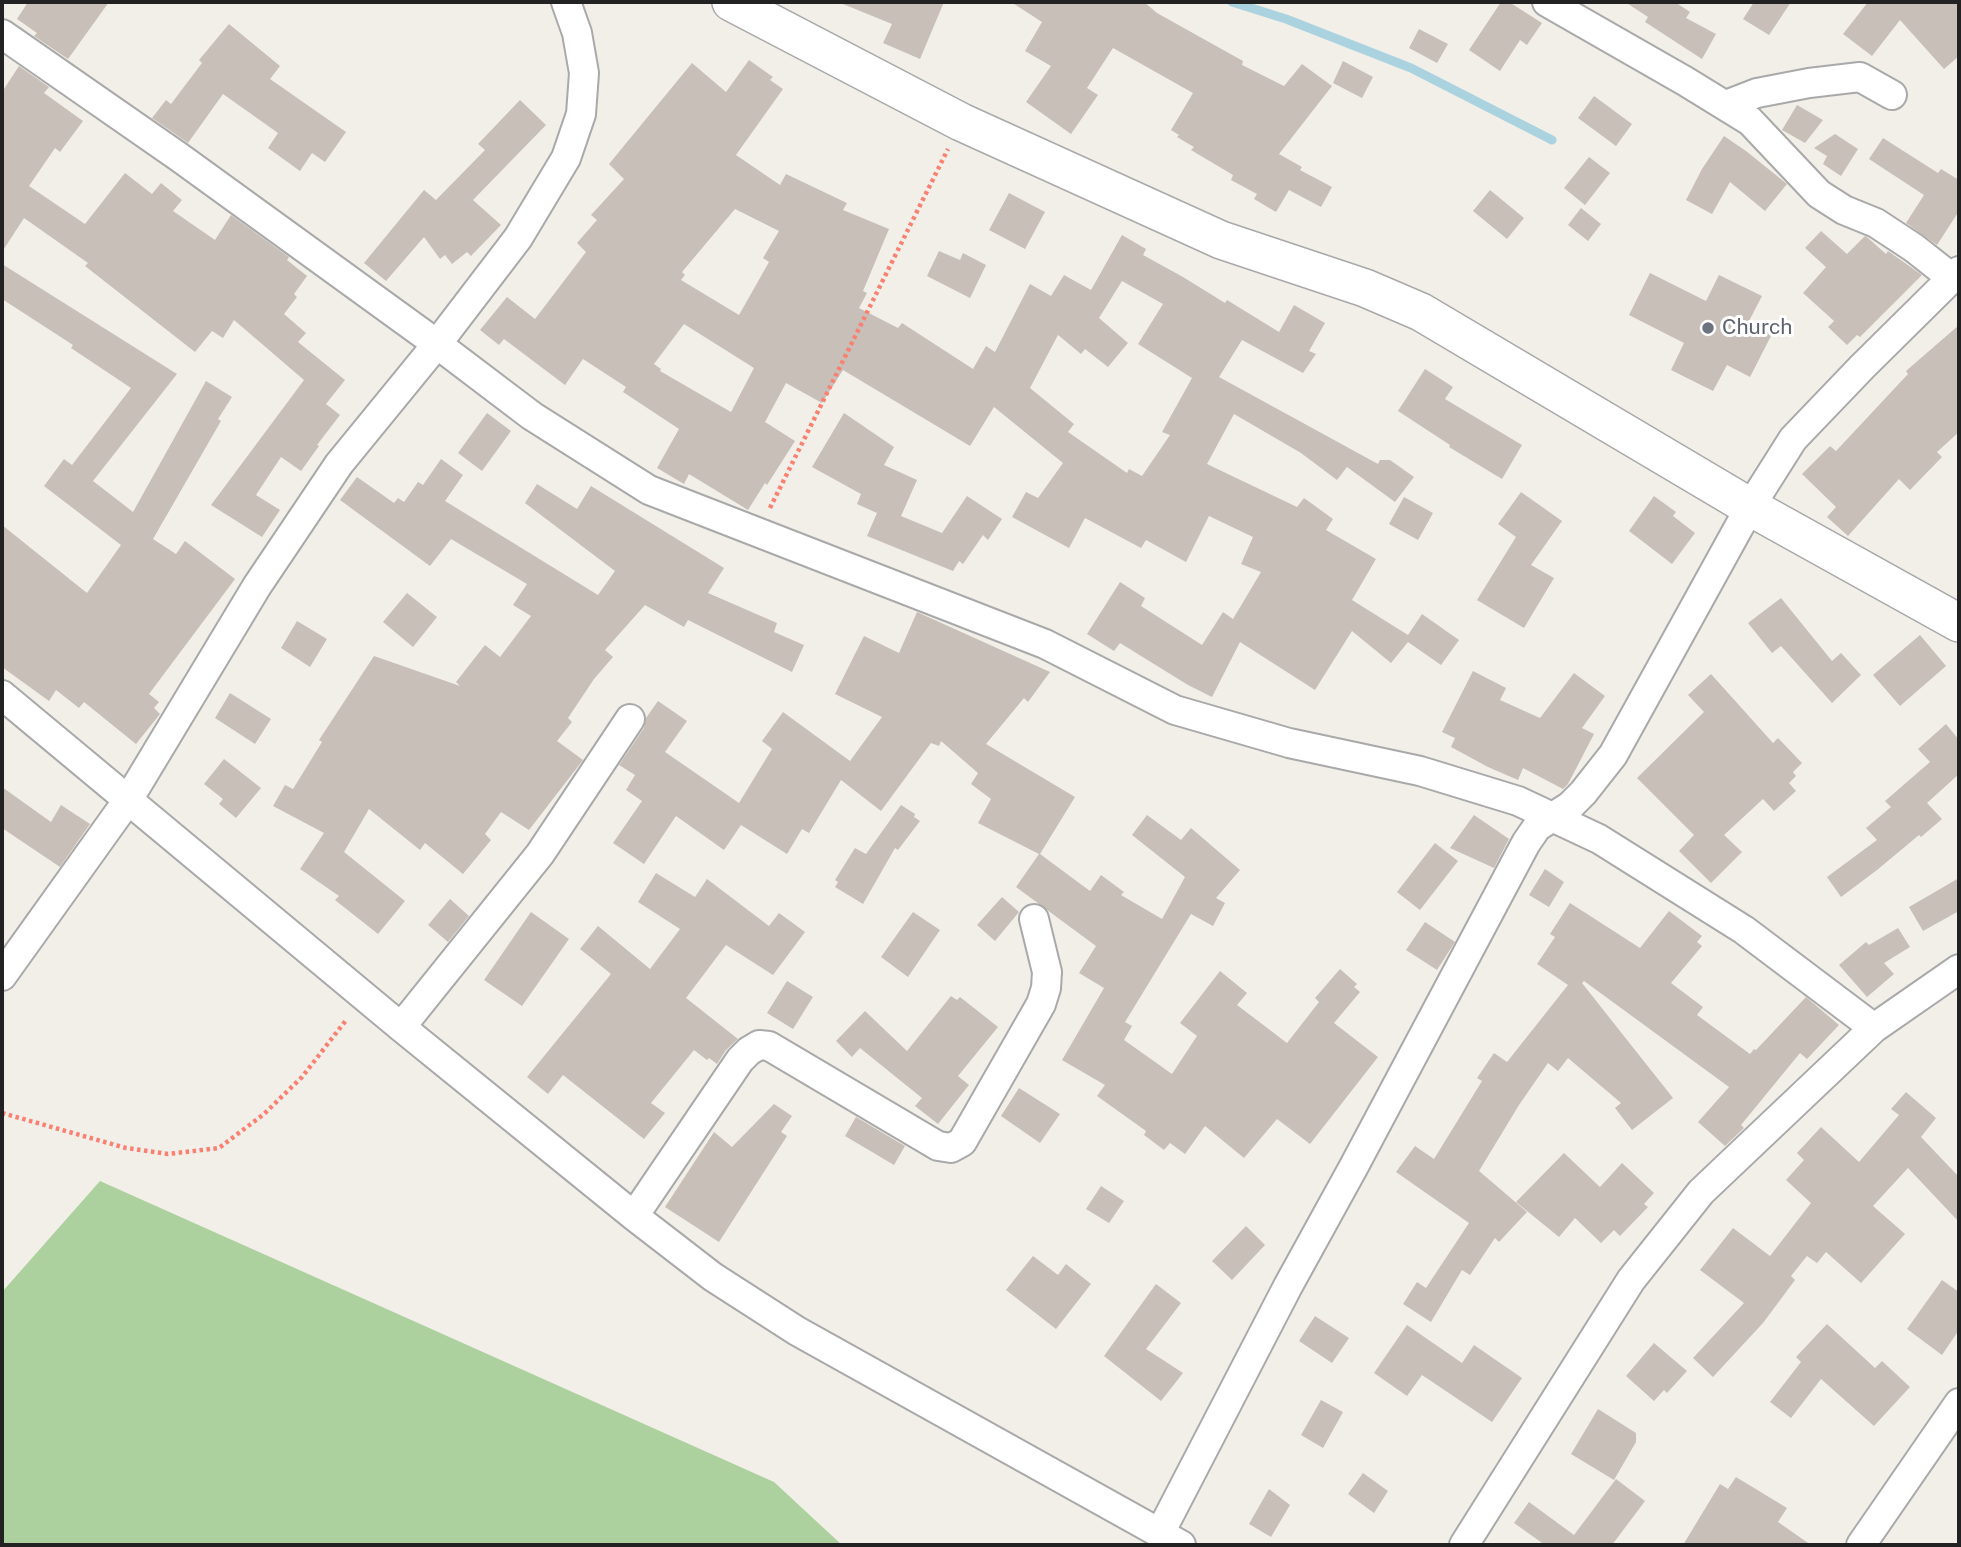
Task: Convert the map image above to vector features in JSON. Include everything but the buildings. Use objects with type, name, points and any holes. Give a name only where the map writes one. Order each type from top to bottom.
[{"type":"street","points":[[2,976],[128,800],[257,586],[339,464],[437,344],[518,238],[566,158],[581,114],[584,73],[578,33],[566,2]]},
{"type":"street","points":[[731,2],[961,122],[1221,240],[1365,288],[1421,312],[1749,507],[1959,623]]},
{"type":"street","points":[[2,695],[364,997],[713,1277],[797,1331],[1171,1539],[1288,1286],[1525,843],[1537,827],[1570,806],[1583,793],[1613,754],[1749,507],[1793,439],[1955,275],[1876,223],[1844,210],[1819,194],[1750,121],[1548,2]]},
{"type":"street","points":[[2,34],[179,157],[533,416],[649,490],[1045,644],[1175,710],[1289,743],[1420,771],[1518,801],[1599,839],[1744,930],[1874,1028]]},
{"type":"street","points":[[1726,105],[1757,93],[1860,77],[1892,94]]},
{"type":"street","points":[[401,1027],[540,854],[630,719]]},
{"type":"street","points":[[634,1216],[740,1060],[759,1045],[769,1046],[938,1146],[951,1148],[962,1142],[1041,1004],[1047,972],[1034,919]]},
{"type":"street","points":[[1464,1545],[1632,1280],[1701,1192],[1874,1028],[1959,969]]},
{"type":"street","points":[[1861,1545],[1959,1403]]},
{"type":"path","points":[[757,533],[961,122]]},
{"type":"path","points":[[2,1113],[125,1148],[168,1154],[219,1147],[264,1114],[302,1077],[364,997]]},
{"type":"green space","points":[[100,1181],[774,1482],[842,1545],[2,1545],[2,1292]]},
{"type":"waterway","points":[[1232,2],[1286,19],[1411,68],[1552,140]]},
{"type":"place","name":"Church","points":[[1708,328]]}]
